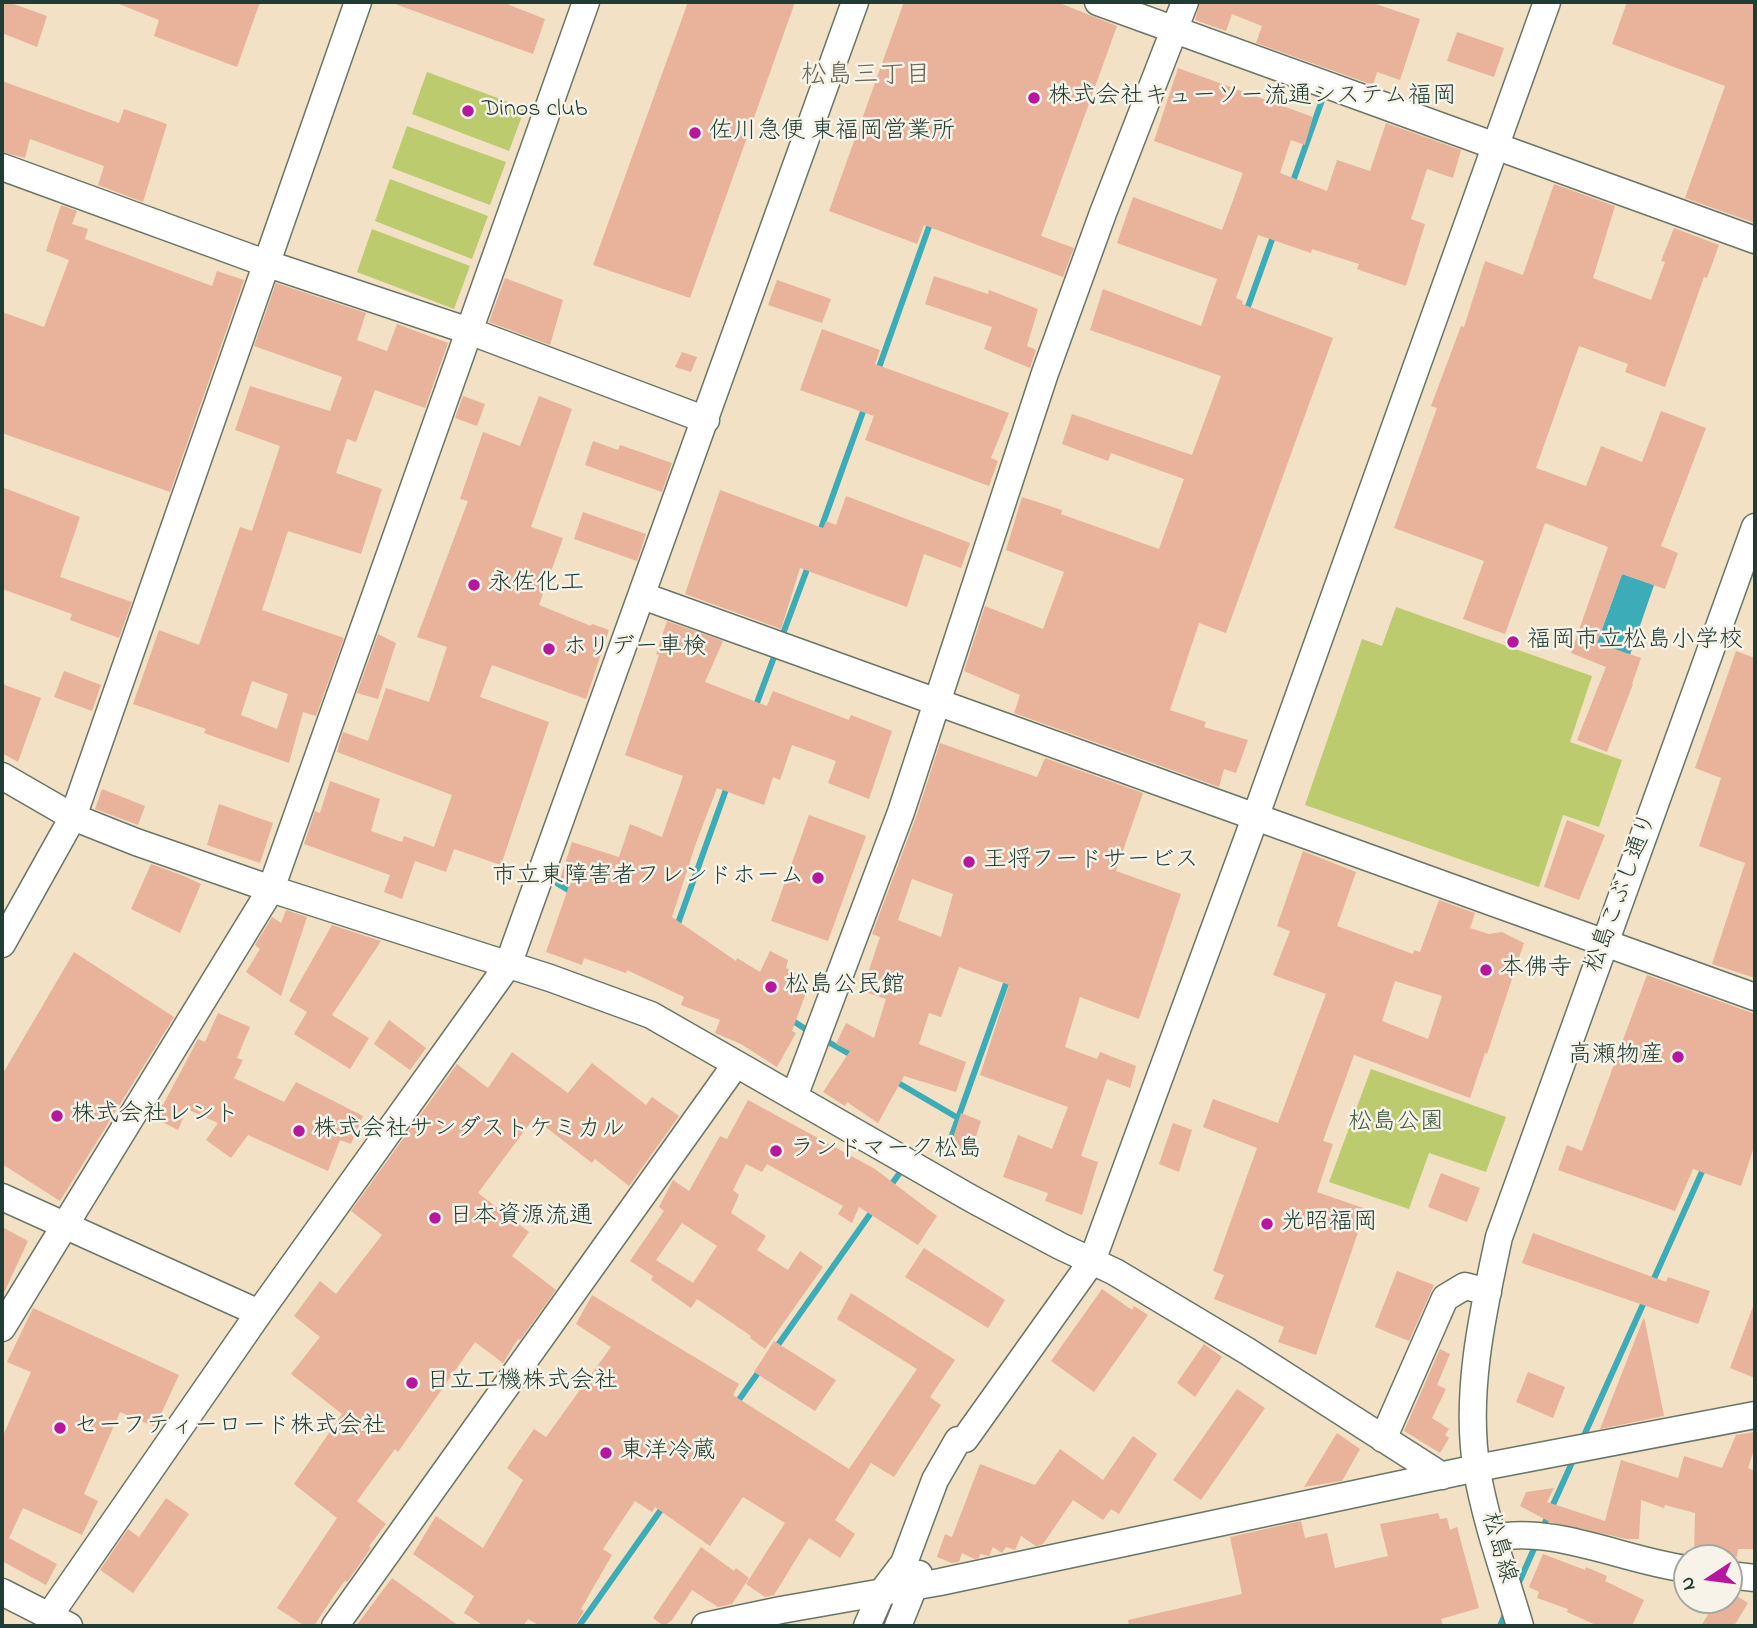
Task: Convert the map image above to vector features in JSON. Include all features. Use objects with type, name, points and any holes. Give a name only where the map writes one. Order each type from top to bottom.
[{"type":"street","points":[[2,944],[73,817],[358,2]]},
{"type":"street","points":[[2,1328],[271,889],[586,2]]},
{"type":"street","points":[[2,1592],[59,1621],[259,1313],[508,965],[855,2]]},
{"type":"street","points":[[1098,2],[1755,240]]},
{"type":"street","points":[[794,1097],[901,812],[1045,373],[1103,213],[1185,2]]},
{"type":"street","points":[[867,1626],[882,1592],[904,1563],[935,1480],[958,1440],[965,1438],[1092,1261],[1255,818],[1547,2]]},
{"type":"street","points":[[2,167],[265,262],[469,331],[706,420]]},
{"type":"street","name":"松島こぶし通り","points":[[1477,1468],[1474,1417],[1477,1353],[1499,1237],[1755,527]]},
{"type":"street","points":[[643,596],[1755,997]]},
{"type":"street","points":[[2,776],[73,817],[136,842],[651,1015],[972,1199],[1115,1272],[1247,1351],[1442,1476]]},
{"type":"street","points":[[335,1626],[736,1064]]},
{"type":"street","points":[[2,1197],[259,1313]]},
{"type":"street","points":[[1383,1439],[1445,1298],[1465,1286],[1488,1292]]},
{"type":"street","points":[[705,1626],[915,1587],[1477,1468],[1755,1415]]},
{"type":"street","points":[[898,1626],[967,1444],[965,1438]]},
{"type":"street","name":"松島線","points":[[1477,1468],[1520,1626]]},
{"type":"street","points":[[1494,1538],[1514,1534],[1548,1537],[1673,1566]]},
{"type":"green space","name":"Dinos club","points":[[427,72],[525,108],[509,151],[412,114]]},
{"type":"green space","name":"Dinos club","points":[[407,126],[506,162],[490,205],[392,168]]},
{"type":"green space","points":[[390,179],[488,216],[472,259],[375,221]]},
{"type":"green space","points":[[372,229],[470,266],[454,309],[357,272]]},
{"type":"green space","points":[[1396,607],[1592,676],[1570,742],[1622,760],[1599,827],[1563,815],[1539,887],[1305,805],[1362,639],[1382,646]]},
{"type":"green space","name":"松島公園","points":[[1371,1069],[1506,1117],[1486,1172],[1429,1153],[1409,1209],[1329,1182]]},
{"type":"water","points":[[1622,574],[1654,585],[1630,655],[1597,643]]},
{"type":"building","points":[[2,2],[47,16],[37,47],[2,33]]},
{"type":"building","points":[[114,2],[260,2],[237,67],[154,36],[159,20]]},
{"type":"building","points":[[395,2],[502,2],[545,19],[533,54]]},
{"type":"building","name":"佐川急便 東福岡営業所","points":[[688,2],[795,2],[690,298],[593,265]]},
{"type":"building","points":[[904,2],[1057,2],[1117,26],[1041,236],[1074,248],[1063,277],[924,225],[917,244],[829,211]]},
{"type":"building","points":[[1200,2],[1370,2],[1420,19],[1400,80],[1377,72],[1373,85],[1256,43],[1262,26],[1232,14],[1226,31],[1195,20]]},
{"type":"building","points":[[1627,2],[1755,2],[1755,223],[1685,198],[1725,86],[1612,44]]},
{"type":"building","points":[[1457,32],[1504,48],[1494,77],[1447,61]]},
{"type":"building","points":[[1178,68],[1313,117],[1305,145],[1291,140],[1280,173],[1327,191],[1337,160],[1370,171],[1386,123],[1461,150],[1453,178],[1427,169],[1411,219],[1425,224],[1406,286],[1357,269],[1359,264],[1312,249],[1311,253],[1258,235],[1236,298],[1243,301],[1242,304],[1333,338],[1226,633],[1199,623],[1170,710],[1206,722],[1204,727],[1248,740],[1236,773],[1224,769],[1219,787],[1014,713],[1020,695],[964,671],[985,606],[1043,629],[1064,572],[1006,550],[1022,497],[1159,549],[1184,479],[1111,453],[1108,461],[1062,444],[1072,414],[1192,455],[1221,376],[1090,330],[1103,289],[1201,326],[1217,279],[1117,243],[1133,197],[1222,230],[1243,173],[1154,141]]},
{"type":"building","points":[[2,81],[119,123],[124,109],[167,124],[143,202],[98,185],[104,166],[30,139],[25,158],[2,152]]},
{"type":"building","points":[[1554,184],[1615,206],[1593,278],[1651,300],[1665,262],[1661,261],[1674,228],[1719,245],[1707,278],[1704,277],[1665,387],[1625,372],[1628,364],[1579,346],[1536,468],[1586,486],[1601,446],[1642,462],[1661,411],[1706,428],[1661,546],[1678,553],[1665,589],[1622,574],[1597,643],[1641,658],[1607,752],[1577,740],[1606,667],[1571,653],[1608,547],[1545,523],[1505,634],[1463,619],[1484,561],[1394,528],[1437,408],[1431,406],[1461,326],[1464,327],[1485,261],[1523,275]]},
{"type":"building","points":[[61,205],[77,211],[72,224],[88,229],[85,239],[212,286],[217,271],[244,280],[170,492],[2,433],[2,312],[44,327],[69,260],[46,251]]},
{"type":"building","points":[[934,276],[988,294],[989,290],[1038,309],[1027,346],[1036,350],[1030,368],[984,349],[992,327],[925,304]]},
{"type":"building","points":[[505,278],[563,300],[550,345],[489,322]]},
{"type":"building","points":[[777,280],[831,299],[822,323],[768,305]]},
{"type":"building","points":[[276,283],[366,313],[357,340],[387,351],[397,324],[448,343],[425,408],[375,390],[356,442],[347,439],[336,473],[382,489],[361,554],[288,531],[262,610],[344,638],[316,716],[303,712],[289,763],[204,733],[206,729],[133,704],[159,630],[199,645],[240,527],[252,531],[280,446],[235,430],[250,386],[330,411],[342,377],[254,346]],"holes":[[[252,681],[288,694],[277,729],[241,715]]]},
{"type":"building","points":[[822,329],[880,350],[875,364],[1009,413],[991,458],[998,461],[989,486],[865,440],[874,416],[800,390]]},
{"type":"building","points":[[682,352],[697,357],[691,372],[675,367]]},
{"type":"building","points":[[463,396],[485,404],[477,426],[455,418]]},
{"type":"building","points":[[539,396],[572,409],[531,527],[563,538],[539,605],[591,626],[592,624],[609,630],[586,699],[492,665],[480,697],[549,722],[501,865],[454,849],[446,872],[415,861],[402,899],[384,892],[390,875],[304,844],[315,811],[320,813],[330,781],[380,799],[371,831],[402,842],[404,836],[434,847],[452,795],[337,752],[343,732],[368,741],[386,688],[429,702],[447,647],[417,637],[468,501],[460,499],[483,432],[520,446]]},
{"type":"building","points":[[593,441],[618,450],[620,445],[672,463],[662,492],[585,465]]},
{"type":"building","points":[[2,487],[80,517],[60,577],[132,602],[119,638],[70,620],[72,614],[2,589]]},
{"type":"building","points":[[720,490],[823,528],[826,521],[836,525],[846,496],[970,543],[961,568],[924,554],[907,607],[800,568],[781,629],[685,594]]},
{"type":"building","points":[[583,512],[646,534],[637,561],[574,539]]},
{"type":"building","points":[[667,621],[723,641],[705,682],[767,706],[773,691],[849,720],[851,715],[892,731],[869,799],[828,783],[836,761],[792,745],[780,780],[773,777],[764,805],[717,788],[696,843],[672,917],[736,961],[737,958],[760,972],[770,951],[788,960],[786,968],[796,973],[791,983],[807,990],[792,1031],[796,1033],[777,1067],[741,1044],[715,1033],[720,1020],[681,1005],[684,997],[627,970],[626,973],[584,958],[582,965],[546,952],[569,886],[560,879],[572,842],[619,857],[630,824],[662,837],[683,776],[625,755],[659,655],[656,654]]},
{"type":"building","points":[[378,634],[396,643],[378,699],[357,693]]},
{"type":"building","points":[[1736,651],[1755,658],[1755,978],[1712,964],[1745,863],[1699,846],[1721,778],[1695,768]]},
{"type":"building","points":[[64,671],[101,685],[92,711],[54,697]]},
{"type":"building","points":[[2,684],[41,698],[18,762],[2,753]]},
{"type":"building","points":[[940,743],[1037,777],[1045,758],[1143,793],[1116,871],[1181,894],[1139,1019],[1080,997],[1065,1047],[1097,1059],[1100,1052],[1136,1066],[1130,1088],[1107,1079],[1081,1156],[1098,1162],[1082,1215],[1045,1201],[1048,1193],[1003,1177],[1018,1135],[1052,1149],[1068,1107],[980,1075],[1009,985],[959,967],[941,1017],[929,1013],[919,1044],[966,1062],[956,1092],[904,1076],[878,1123],[847,1102],[845,1106],[823,1092],[850,1051],[836,1044],[846,1023],[874,1038],[886,999],[862,991],[880,937],[872,934],[916,817]],"holes":[[[912,879],[953,894],[941,937],[898,920]]]},
{"type":"building","points":[[102,789],[145,806],[138,825],[95,809]]},
{"type":"building","points":[[219,804],[273,823],[260,863],[207,845]]},
{"type":"building","name":"市立東障害者フレンドホーム","points":[[809,815],[866,836],[828,941],[771,921]]},
{"type":"building","points":[[1567,820],[1605,835],[1579,900],[1544,887]]},
{"type":"building","points":[[1303,851],[1356,872],[1337,926],[1413,954],[1414,950],[1420,952],[1439,900],[1475,913],[1470,928],[1489,934],[1502,932],[1524,943],[1470,1098],[1354,1055],[1323,1141],[1333,1144],[1317,1192],[1366,1209],[1316,1355],[1278,1342],[1284,1327],[1214,1299],[1224,1275],[1213,1271],[1257,1148],[1203,1127],[1213,1099],[1278,1123],[1326,994],[1273,975],[1290,931],[1277,926]],"holes":[[[1395,981],[1442,996],[1428,1039],[1382,1021]]]},
{"type":"building","points":[[151,864],[201,884],[180,933],[131,909]]},
{"type":"building","points":[[286,910],[307,917],[281,996],[246,972],[260,949],[255,945],[272,917],[281,923]]},
{"type":"building","points":[[332,925],[381,941],[332,1015],[369,1038],[350,1069],[294,1034],[307,1012],[289,1001]]},
{"type":"building","name":"株式会社レント","points":[[74,952],[174,1017],[60,1201],[2,1164],[2,1075]]},
{"type":"building","points":[[1647,975],[1755,1014],[1755,1144],[1741,1186],[1693,1169],[1675,1211],[1558,1170],[1567,1145],[1582,1151]]},
{"type":"building","points":[[218,1013],[250,1027],[237,1058],[243,1060],[234,1078],[284,1102],[296,1082],[363,1116],[351,1144],[340,1140],[328,1171],[248,1135],[231,1158],[206,1140],[218,1123],[187,1109],[178,1130],[152,1117],[159,1103],[163,1105],[198,1039],[205,1042]]},
{"type":"building","points":[[389,1020],[426,1048],[410,1070],[374,1044]]},
{"type":"building","points":[[512,1052],[568,1093],[592,1063],[646,1105],[652,1097],[679,1116],[629,1186],[595,1159],[592,1163],[534,1118],[478,1193],[529,1232],[512,1256],[556,1290],[503,1363],[475,1342],[398,1452],[395,1449],[357,1501],[386,1524],[314,1626],[305,1626],[277,1608],[337,1518],[294,1484],[342,1414],[291,1374],[320,1337],[294,1316],[320,1281],[336,1294],[382,1235],[351,1211],[457,1064],[488,1088]]},
{"type":"building","points":[[748,1100],[875,1169],[937,1216],[918,1245],[859,1207],[852,1223],[838,1214],[843,1206],[767,1164],[762,1172],[746,1164],[733,1190],[739,1195],[731,1213],[766,1236],[757,1250],[788,1270],[800,1251],[823,1267],[765,1349],[750,1338],[751,1336],[697,1299],[691,1308],[651,1280],[653,1276],[630,1261],[664,1211],[659,1207],[673,1180],[689,1191],[720,1136],[727,1139]],"holes":[[[682,1223],[717,1246],[693,1283],[656,1260]]]},
{"type":"building","points":[[961,1113],[981,1121],[970,1155],[950,1147]]},
{"type":"building","points":[[1173,1123],[1192,1130],[1179,1172],[1159,1164]]},
{"type":"building","points":[[1441,1173],[1480,1188],[1467,1222],[1428,1207]]},
{"type":"building","points":[[2,1227],[28,1241],[2,1297]]},
{"type":"building","points":[[1533,1233],[1666,1282],[1668,1277],[1710,1291],[1698,1324],[1522,1263]]},
{"type":"building","points":[[924,1248],[1005,1300],[988,1328],[905,1277]]},
{"type":"building","points":[[1397,1271],[1434,1285],[1409,1341],[1375,1327]]},
{"type":"building","points":[[1102,1289],[1132,1310],[1134,1306],[1148,1315],[1094,1392],[1051,1361]]},
{"type":"building","points":[[851,1293],[955,1360],[930,1397],[941,1405],[894,1477],[871,1463],[835,1520],[855,1534],[840,1558],[809,1538],[774,1595],[765,1597],[746,1584],[785,1523],[743,1497],[710,1546],[655,1507],[652,1512],[635,1501],[603,1549],[612,1555],[581,1609],[584,1611],[575,1626],[540,1626],[528,1619],[523,1626],[484,1626],[464,1613],[474,1596],[413,1554],[436,1516],[483,1548],[523,1480],[507,1468],[534,1429],[546,1437],[611,1347],[576,1324],[592,1295],[739,1384],[733,1395],[849,1469],[917,1369],[837,1319]]},
{"type":"building","points":[[1755,1304],[1755,1378],[1730,1368]]},
{"type":"building","points":[[33,1308],[179,1375],[155,1427],[120,1412],[84,1494],[98,1501],[82,1535],[23,1508],[9,1538],[57,1564],[46,1585],[2,1561],[2,1438],[31,1372],[7,1362]]},
{"type":"building","points":[[1644,1317],[1664,1416],[1600,1429]]},
{"type":"building","points":[[774,1341],[836,1380],[815,1411],[754,1372]]},
{"type":"building","points":[[1204,1344],[1222,1357],[1195,1397],[1177,1383]]},
{"type":"building","points":[[1440,1349],[1450,1354],[1437,1385],[1446,1389],[1432,1418],[1449,1429],[1445,1435],[1449,1438],[1440,1453],[1404,1431]]},
{"type":"building","points":[[1528,1372],[1565,1387],[1553,1418],[1516,1402]]},
{"type":"building","points":[[1237,1389],[1265,1408],[1201,1500],[1173,1480]]},
{"type":"building","points":[[1755,1432],[1755,1447],[1748,1468],[1755,1471],[1755,1549],[1743,1549],[1743,1544],[1694,1544],[1695,1513],[1665,1505],[1664,1508],[1641,1500],[1639,1539],[1627,1539],[1550,1522],[1520,1506],[1526,1492],[1554,1488],[1547,1502],[1605,1521],[1621,1460],[1678,1478],[1684,1456],[1722,1468],[1736,1435]]},
{"type":"building","points":[[1337,1433],[1360,1449],[1342,1481],[1304,1487]]},
{"type":"building","points":[[1133,1436],[1157,1454],[1119,1514],[1111,1509],[1103,1520],[1073,1500],[1043,1544],[1036,1546],[1021,1536],[1015,1550],[1006,1547],[1002,1553],[993,1547],[989,1556],[980,1554],[979,1558],[974,1559],[962,1553],[959,1562],[952,1563],[937,1557],[945,1534],[952,1537],[980,1464],[1035,1485],[1060,1449],[1103,1480]]},
{"type":"building","points":[[166,1498],[189,1514],[133,1593],[100,1570],[128,1529],[139,1537]]},
{"type":"building","points":[[1438,1513],[1440,1519],[1447,1518],[1450,1530],[1457,1527],[1479,1608],[1441,1619],[1443,1626],[1129,1626],[1128,1620],[1242,1594],[1230,1537],[1301,1521],[1305,1538],[1327,1533],[1335,1568],[1388,1556],[1380,1524]]},
{"type":"building","points":[[701,1547],[734,1571],[736,1568],[749,1578],[732,1604],[718,1607],[692,1590],[672,1620],[664,1626],[653,1618]]},
{"type":"building","points":[[1543,1554],[1607,1576],[1605,1581],[1644,1600],[1632,1626],[1598,1626],[1567,1612],[1568,1609],[1537,1598],[1539,1592],[1529,1587]]},
{"type":"building","points":[[392,1578],[459,1626],[356,1626]]},
{"type":"building","points":[[1708,1614],[1741,1614],[1734,1626],[1701,1626]]},
{"type":"waterway","points":[[1292,184],[1325,92]]},
{"type":"waterway","points":[[877,373],[931,221]]},
{"type":"waterway","points":[[1246,312],[1274,234]]},
{"type":"waterway","points":[[819,534],[865,406]]},
{"type":"waterway","points":[[781,639],[809,564]]},
{"type":"waterway","points":[[755,708],[777,649]]},
{"type":"waterway","points":[[676,929],[728,784]]},
{"type":"waterway","points":[[558,884],[575,894]]},
{"type":"waterway","points":[[946,1152],[1008,978]]},
{"type":"waterway","points":[[790,1019],[810,1032]]},
{"type":"waterway","points":[[823,1039],[853,1056]]},
{"type":"waterway","points":[[895,1081],[958,1118]]},
{"type":"waterway","points":[[1652,1283],[1705,1165]]},
{"type":"waterway","points":[[888,1189],[899,1174]]},
{"type":"waterway","points":[[775,1349],[873,1210]]},
{"type":"waterway","points":[[1582,1440],[1645,1300]]},
{"type":"waterway","points":[[736,1404],[760,1370]]},
{"type":"waterway","points":[[1542,1529],[1575,1456]]},
{"type":"waterway","points":[[579,1626],[665,1504]]},
{"type":"waterway","points":[[1517,1587],[1537,1542]]},
{"type":"waterway","points":[[1500,1626],[1507,1610]]},
{"type":"place","name":"株式会社キューソー流通システム福岡","points":[[1034,98]]},
{"type":"place","name":"Dinos club","points":[[468,111]]},
{"type":"place","name":"佐川急便 東福岡営業所","points":[[695,133]]},
{"type":"place","name":"永佐化工","points":[[474,585]]},
{"type":"place","name":"福岡市立松島小学校","points":[[1513,642]]},
{"type":"place","name":"ホリデー車検","points":[[549,649]]},
{"type":"place","name":"王将フードサービス","points":[[969,862]]},
{"type":"place","name":"市立東障害者フレンドホーム","points":[[818,878]]},
{"type":"place","name":"本佛寺","points":[[1486,970]]},
{"type":"place","name":"松島公民館","points":[[771,987]]},
{"type":"place","name":"高瀬物産","points":[[1678,1057]]},
{"type":"place","name":"株式会社レント","points":[[57,1116]]},
{"type":"place","name":"株式会社サンダストケミカル","points":[[299,1131]]},
{"type":"place","name":"ランドマーク松島","points":[[776,1151]]},
{"type":"place","name":"日本資源流通","points":[[435,1218]]},
{"type":"place","name":"光昭福岡","points":[[1267,1224]]},
{"type":"place","name":"日立工機株式会社","points":[[412,1383]]},
{"type":"place","name":"セーフティーロード株式会社","points":[[60,1428]]},
{"type":"place","name":"東洋冷蔵","points":[[606,1453]]},
{"type":"district","name":"松島三丁目","points":[[866,78]]}]
